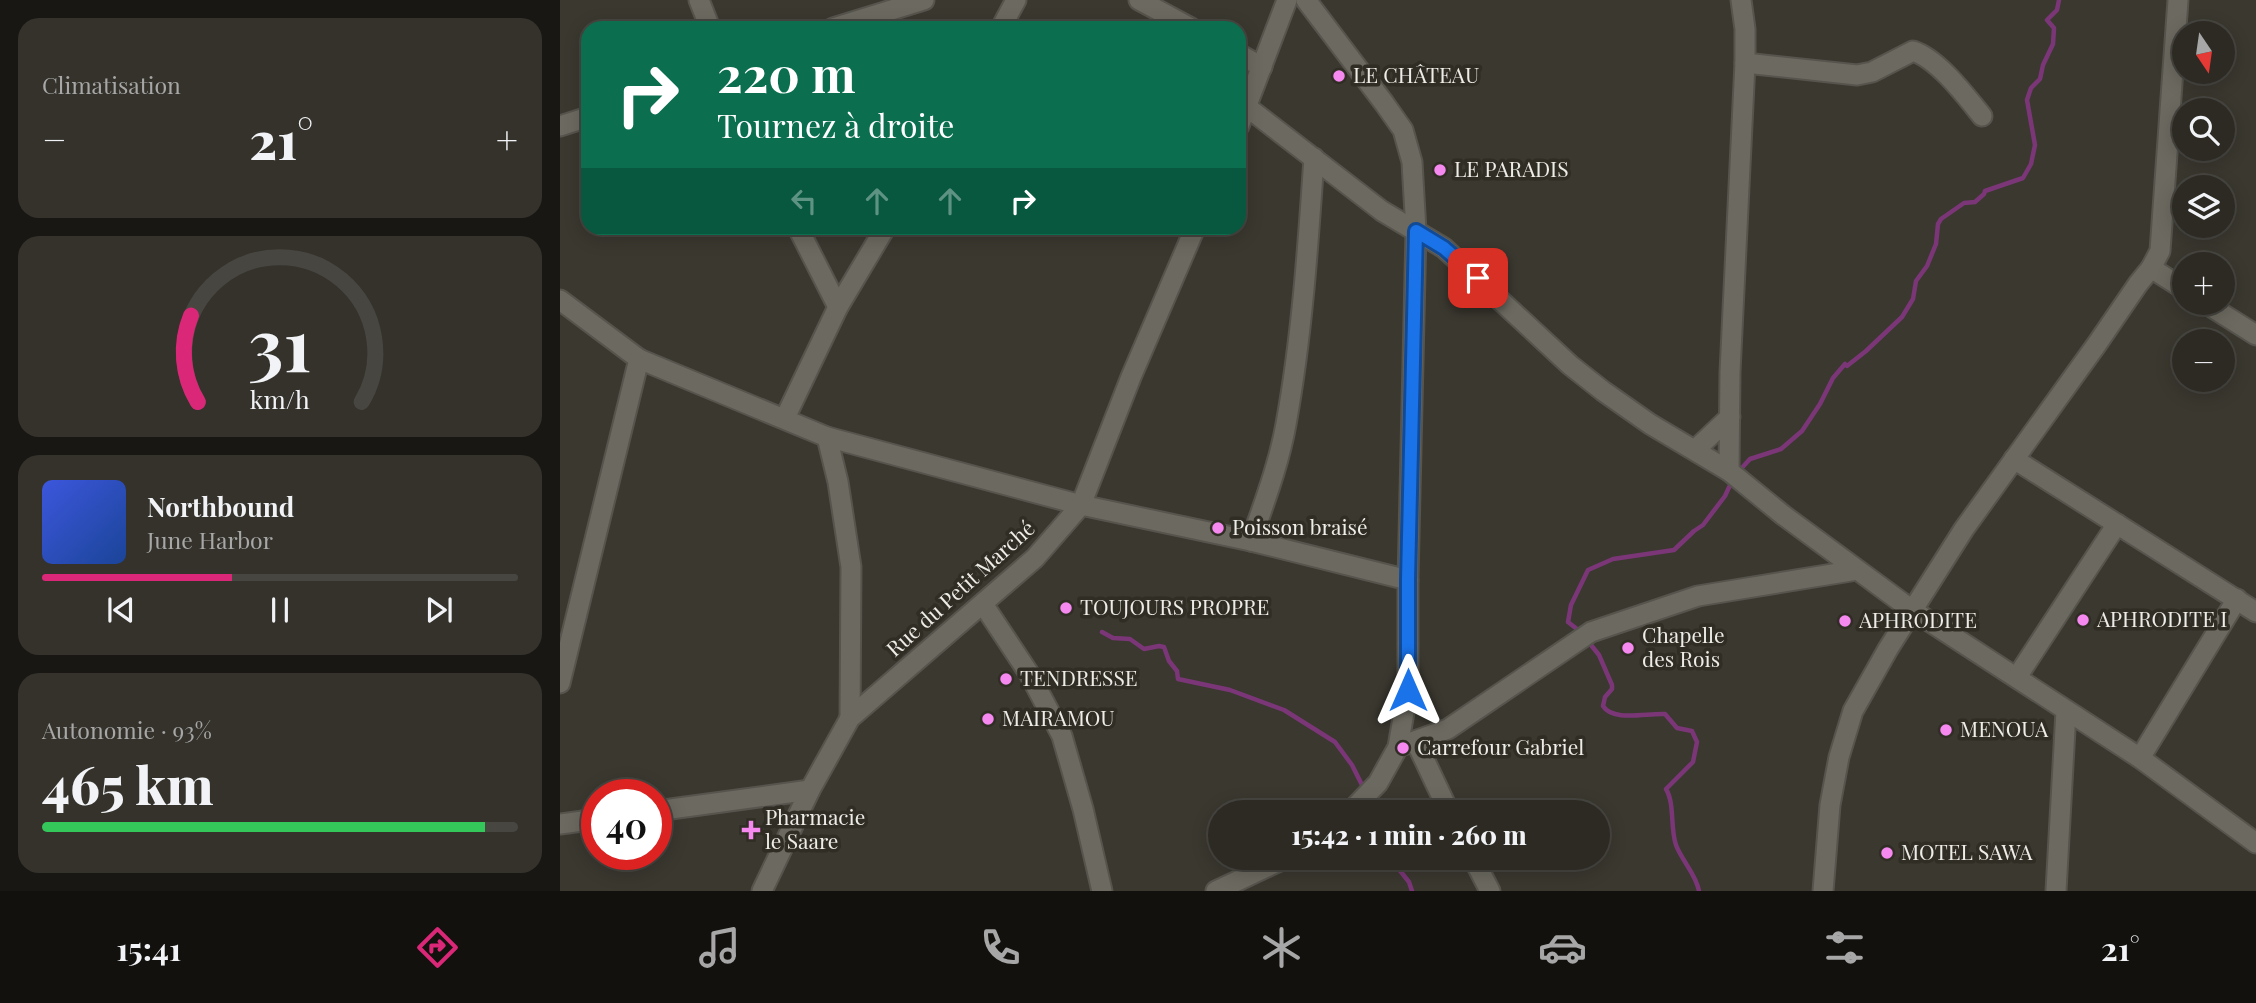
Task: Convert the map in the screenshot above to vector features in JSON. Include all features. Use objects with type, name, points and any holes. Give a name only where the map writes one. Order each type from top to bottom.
[{"type":"street","points":[[699,0],[707,21]]},
{"type":"street","points":[[856,21],[924,0]]},
{"type":"street","points":[[1005,21],[1016,0]]},
{"type":"street","points":[[1139,0],[1179,21]]},
{"type":"street","points":[[1178,0],[1186,21]]},
{"type":"street","points":[[1287,0],[1247,107],[1382,211],[1444,248],[1570,365],[1603,391],[1650,424],[1734,475],[1912,610],[2140,758],[2256,843]]},
{"type":"street","points":[[1306,0],[1403,130],[1412,162],[1416,231],[1407,745],[1441,800]]},
{"type":"street","points":[[1734,475],[1730,372],[1745,63],[1745,29],[1741,0]]},
{"type":"street","points":[[1824,891],[1830,805],[1839,757],[1853,711],[1888,649],[1964,528],[2151,268],[2160,251],[2178,0]]},
{"type":"street","points":[[1745,63],[1857,75],[1872,72],[1913,51],[1922,54],[1959,88],[1982,116]]},
{"type":"street","points":[[1246,58],[1262,67]]},
{"type":"street","points":[[560,126],[581,119]]},
{"type":"street","points":[[1251,541],[1286,426],[1302,306],[1314,158]]},
{"type":"street","points":[[802,235],[838,307]]},
{"type":"street","points":[[785,418],[838,307],[881,235]]},
{"type":"street","name":"Rue du Petit Marché","points":[[762,891],[810,790],[850,718],[1035,558],[1081,505],[1131,377],[1192,235]]},
{"type":"street","points":[[2151,268],[2172,281]]},
{"type":"street","points":[[560,300],[639,359],[827,437],[1081,505],[1251,541],[1408,580]]},
{"type":"street","points":[[2225,315],[2256,335]]},
{"type":"street","points":[[560,684],[639,359]]},
{"type":"street","points":[[1695,450],[1730,417]]},
{"type":"street","points":[[827,437],[838,482],[851,566],[850,718]]},
{"type":"street","points":[[2014,459],[2256,612]]},
{"type":"street","points":[[2017,677],[2117,524]]},
{"type":"street","points":[[1362,800],[1407,745],[1448,729],[1586,636],[1698,596],[1857,570]]},
{"type":"street","points":[[2140,758],[2237,599]]},
{"type":"street","points":[[983,604],[1030,675],[1062,736],[1083,808],[1102,891]]},
{"type":"street","points":[[2056,891],[2066,711]]},
{"type":"street","points":[[672,809],[810,790]]},
{"type":"street","points":[[560,824],[581,821]]},
{"type":"street","points":[[1216,891],[1261,870]]},
{"type":"street","points":[[1479,870],[1490,891]]},
{"type":"waterway","points":[[1739,471],[1750,459],[1781,449],[1802,431],[1833,378],[1845,364],[1847,366],[1866,351],[1902,317],[1913,299],[1916,281],[1927,266],[1936,244],[1941,219],[1964,203],[1975,202],[1985,191],[2023,178],[2031,164],[2035,145],[2027,100],[2031,88],[2040,79],[2053,44],[2054,28],[2047,20],[2057,10],[2059,0]]},
{"type":"waterway","points":[[1582,633],[1568,622],[1571,605],[1588,570],[1613,559],[1674,550],[1703,525],[1725,496],[1732,481]]},
{"type":"waterway","points":[[1102,632],[1113,638],[1130,639],[1144,649],[1164,647],[1169,661],[1177,671],[1178,679],[1230,690],[1284,710],[1335,742],[1352,765],[1365,791]]},
{"type":"waterway","points":[[1587,640],[1599,655],[1612,685],[1603,706],[1608,711],[1631,716],[1665,714],[1677,728],[1692,731],[1697,742],[1693,762],[1666,789],[1671,802],[1676,845],[1699,891]]},
{"type":"waterway","points":[[1400,870],[1412,891]]},
{"type":"place","name":"LE CHÂTEAU","points":[[1339,76]]},
{"type":"place","name":"LE PARADIS","points":[[1440,170]]},
{"type":"place","name":"Poisson braisé","points":[[1218,528]]},
{"type":"place","name":"TOUJOURS PROPRE","points":[[1066,608]]},
{"type":"place","name":"APHRODITE I","points":[[2083,620]]},
{"type":"place","name":"APHRODITE","points":[[1845,621]]},
{"type":"place","name":"Chapelle des Rois","points":[[1628,648]]},
{"type":"place","name":"TENDRESSE","points":[[1006,679]]},
{"type":"place","name":"MAIRAMOU","points":[[988,719]]},
{"type":"place","name":"MENOUA","points":[[1946,730]]},
{"type":"place","name":"Carrefour Gabriel","points":[[1403,748]]},
{"type":"place","name":"Pharmacie le Saare","points":[[751,830]]},
{"type":"place","name":"MOTEL SAWA","points":[[1887,853]]},
{"type":"route","points":[[1408,690],[1416,231],[1444,248],[1478,278]]}]
